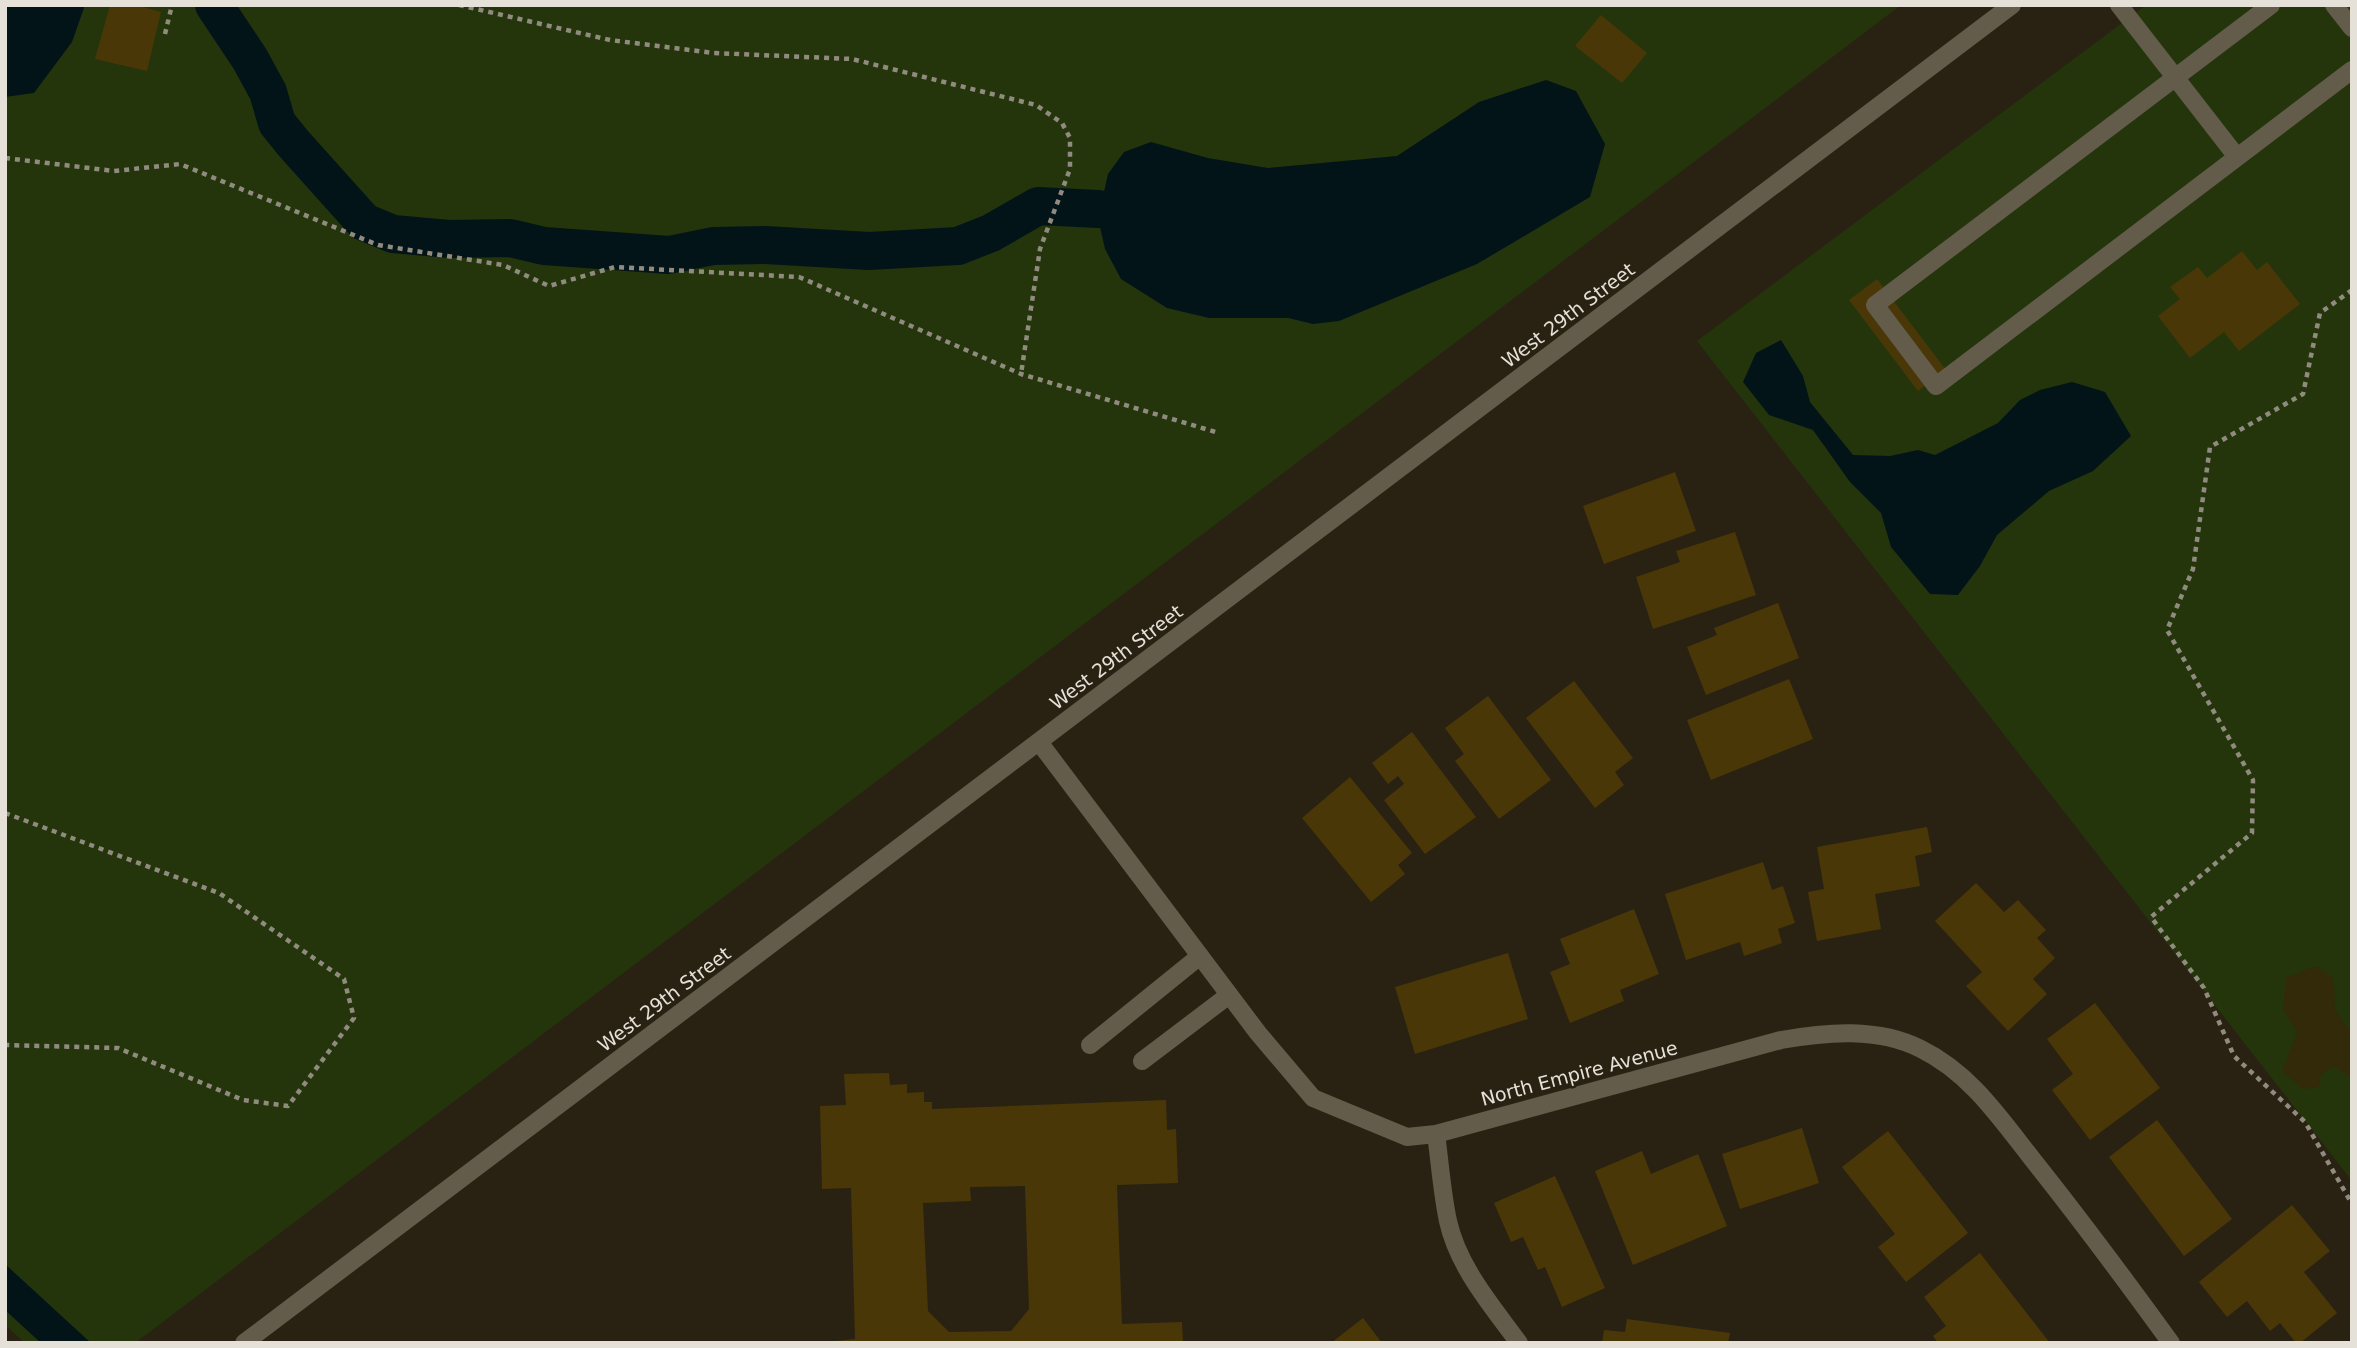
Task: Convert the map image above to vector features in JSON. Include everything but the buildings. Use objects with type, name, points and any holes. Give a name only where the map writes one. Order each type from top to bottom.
[{"type":"main road","name":"West 29th Street","points":[[244,1343],[2012,5]]},
{"type":"main road","points":[[2119,5],[2237,157]]},
{"type":"main road","points":[[2270,5],[1875,305],[1937,386],[2352,70]]},
{"type":"main road","points":[[2334,5],[2352,28]]},
{"type":"main road","name":"North Empire Avenue","points":[[1039,742],[1229,995],[1312,1098],[1407,1136],[1436,1134],[1780,1040],[1819,1033],[1887,1037],[1931,1054],[1961,1074],[2085,1225],[2171,1343]]},
{"type":"main road","points":[[1090,1045],[1200,956]]},
{"type":"main road","points":[[1142,1061],[1229,995]]},
{"type":"main road","points":[[1436,1134],[1448,1223],[1457,1247],[1472,1278],[1519,1343]]},
{"type":"path","points":[[165,34],[172,5]]},
{"type":"path","points":[[459,5],[610,40],[714,53],[852,59],[1036,105],[1062,122],[1070,138],[1070,169],[1040,249],[1021,374]]},
{"type":"path","points":[[5,158],[114,171],[180,164],[378,245],[503,265],[550,286],[615,267],[799,277],[1021,374],[1219,433]]},
{"type":"path","points":[[2352,290],[2320,313],[2303,394],[2210,447],[2193,569],[2167,630],[2253,780],[2252,833],[2151,917],[2204,988],[2234,1056],[2305,1122],[2352,1204]]},
{"type":"path","points":[[5,813],[219,893],[344,979],[354,1018],[288,1106],[243,1100],[118,1048],[5,1045]]},
{"type":"green space","points":[[5,5],[1901,5],[135,1343],[25,1343],[5,1325]]},
{"type":"green space","points":[[2146,5],[2352,5],[2352,1181],[1697,341]]},
{"type":"sand","points":[[2316,966],[2334,978],[2335,1009],[2346,1027],[2352,1029],[2352,1078],[2333,1066],[2321,1075],[2319,1087],[2303,1089],[2282,1071],[2297,1033],[2283,1008],[2286,978]]},
{"type":"shaded area","points":[[5,5],[85,5],[72,42],[34,93],[5,97]]},
{"type":"shaded area","points":[[1546,80],[1576,91],[1605,144],[1590,197],[1477,264],[1339,321],[1313,324],[1288,318],[1209,318],[1167,308],[1121,279],[1105,249],[1098,218],[1108,174],[1124,152],[1151,142],[1208,158],[1268,168],[1397,156],[1479,102]]},
{"type":"shaded area","points":[[1781,340],[1803,376],[1810,402],[1853,455],[1890,456],[1918,450],[1935,455],[1998,423],[2020,400],[2040,390],[2072,382],[2105,392],[2131,436],[2093,471],[2049,491],[1997,535],[1980,566],[1958,595],[1930,594],[1891,547],[1881,513],[1850,482],[1813,430],[1769,415],[1743,382],[1756,353]]},
{"type":"shaded area","points":[[5,1264],[91,1343],[41,1343],[5,1310]]},
{"type":"waterway","points":[[214,5],[250,59],[268,92],[277,123],[364,222],[393,234],[449,239],[510,238],[544,246],[669,255],[713,246],[765,245],[869,251],[958,246],[991,233],[1038,206],[1098,209]]}]
